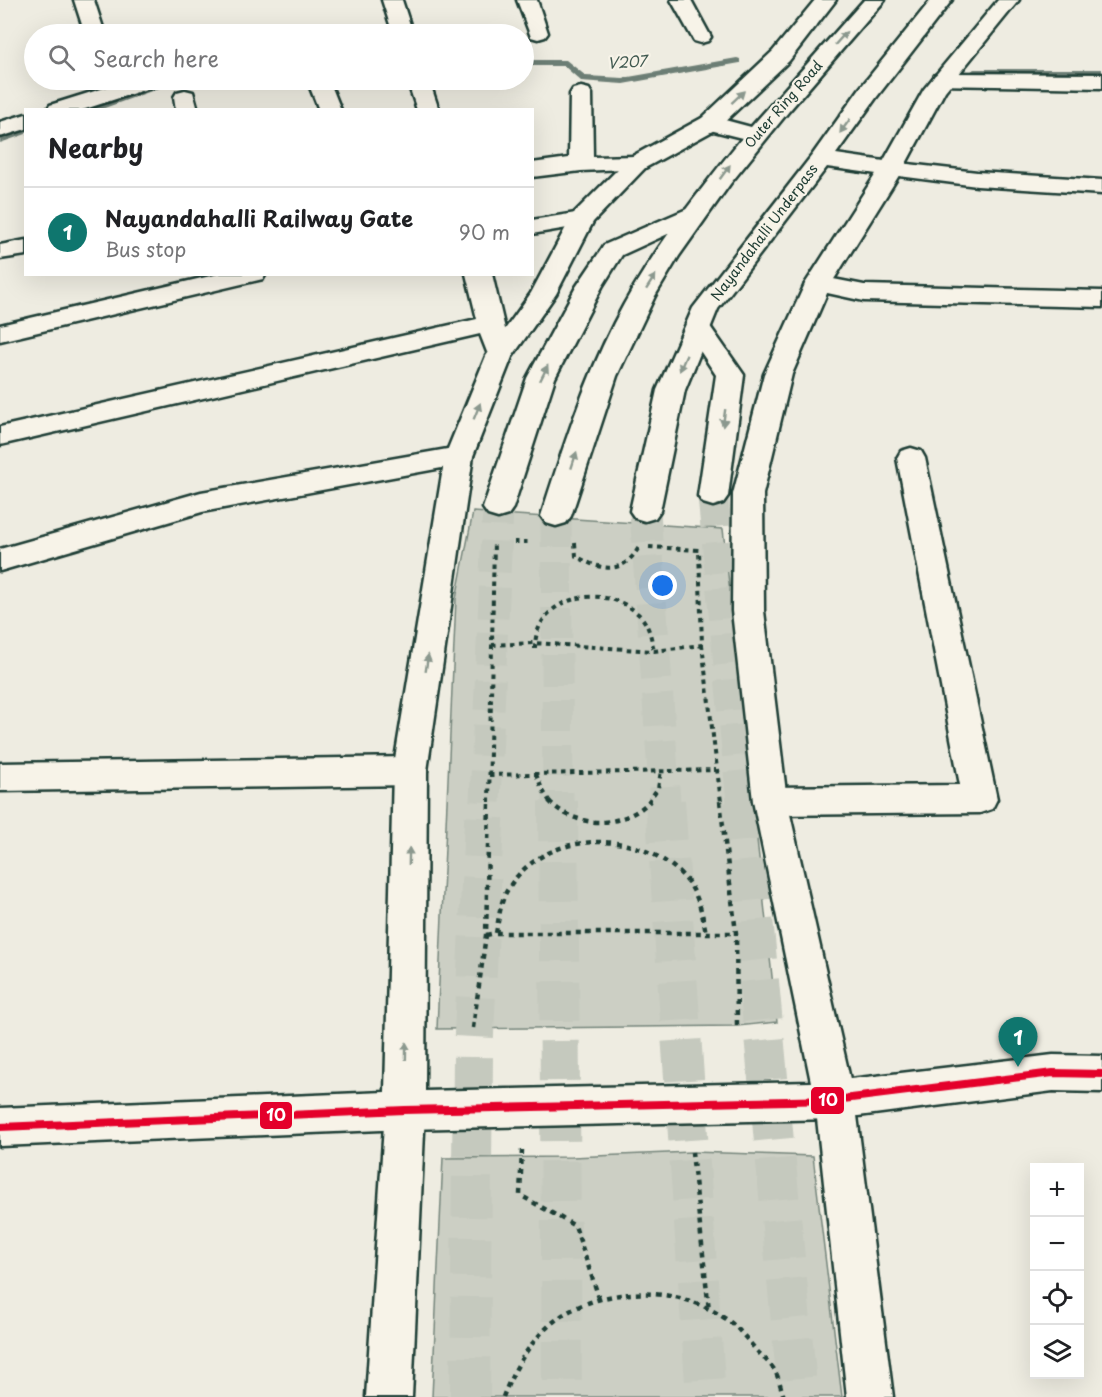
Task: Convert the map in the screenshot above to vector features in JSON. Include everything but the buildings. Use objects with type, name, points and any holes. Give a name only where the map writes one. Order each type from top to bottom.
[{"type":"main road","points":[[84,0],[92,24]]},
{"type":"main road","points":[[392,0],[400,24]]},
{"type":"main road","points":[[527,0],[538,33]]},
{"type":"main road","points":[[681,0],[701,37]]},
{"type":"main road","points":[[389,1397],[405,1110],[410,771],[459,456],[499,356],[543,294],[582,219],[637,163],[710,123],[781,56],[826,0]]},
{"type":"main road","name":"Outer Ring Road","points":[[696,212],[729,166],[787,97],[875,0]]},
{"type":"main road","points":[[942,0],[868,93],[820,159],[977,179],[1102,187]]},
{"type":"main road","points":[[870,1397],[835,1100],[770,801],[748,611],[748,494],[778,374],[818,284],[891,169],[935,89],[1009,0]]},
{"type":"main road","points":[[947,74],[1096,81],[1102,101]]},
{"type":"main road","points":[[62,108],[100,90]]},
{"type":"main road","points":[[322,90],[329,108]]},
{"type":"main road","points":[[421,90],[427,108]]},
{"type":"main road","points":[[581,94],[581,164]]},
{"type":"main road","points":[[0,130],[24,122]]},
{"type":"main road","points":[[710,123],[757,135]]},
{"type":"main road","name":"Nayandahalli Underpass","points":[[645,511],[672,390],[706,308],[820,159]]},
{"type":"main road","points":[[534,170],[581,164],[637,163]]},
{"type":"main road","points":[[498,508],[541,378],[589,287],[613,250],[696,212]]},
{"type":"main road","points":[[556,516],[597,389],[641,297],[696,212]]},
{"type":"main road","points":[[534,227],[582,219]]},
{"type":"main road","points":[[0,252],[24,247]]},
{"type":"main road","points":[[0,333],[245,276]]},
{"type":"main road","points":[[479,276],[499,356]]},
{"type":"main road","points":[[818,284],[864,293],[1102,299]]},
{"type":"main road","points":[[0,436],[490,324]]},
{"type":"main road","points":[[698,328],[730,375],[713,496]]},
{"type":"main road","points":[[0,560],[201,502],[459,456]]},
{"type":"main road","points":[[770,801],[980,799],[911,458]]},
{"type":"main road","points":[[0,777],[410,771]]},
{"type":"main road","points":[[0,1127],[405,1110],[835,1100],[1053,1073],[1102,1074]]},
{"type":"path","points":[[473,1028],[486,935],[494,542],[540,542]]},
{"type":"path","points":[[564,542],[575,542],[576,556],[588,564],[605,568],[624,566],[634,558],[639,547],[699,550],[702,645],[736,933],[736,1026]]},
{"type":"path","points":[[535,646],[535,633],[542,618],[555,607],[573,599],[592,597],[624,603],[640,613],[647,621],[654,636],[654,651]]},
{"type":"path","points":[[492,645],[654,651],[702,645]]},
{"type":"path","points":[[489,775],[717,770]]},
{"type":"path","points":[[536,774],[540,789],[552,804],[569,816],[590,822],[610,822],[630,816],[647,804],[658,789],[661,771]]},
{"type":"path","points":[[496,933],[508,889],[528,865],[558,848],[591,841],[622,843],[655,855],[682,876],[700,903],[706,934]]},
{"type":"path","points":[[486,935],[496,933],[736,933]]},
{"type":"path","points":[[523,1107],[520,1196],[575,1226],[599,1298]]},
{"type":"path","points":[[692,1152],[709,1310]]},
{"type":"path","points":[[503,1397],[512,1372],[544,1330],[567,1312],[599,1298],[620,1293],[671,1295],[709,1310],[735,1326],[775,1371],[784,1397]]},
{"type":"shaded area","points":[[473,512],[723,529],[777,1022],[737,1026],[437,1029],[456,599]]},
{"type":"shaded area","points":[[692,1152],[813,1156],[842,1397],[432,1397],[443,1158],[572,1157]]},
{"type":"waterway","name":"V207","points":[[534,63],[566,63],[584,79],[623,81],[737,61]]},
{"type":"waterway","name":"V207","points":[[974,72],[1102,72]]},
{"type":"waterway","name":"V207","points":[[95,108],[148,90]]},
{"type":"waterway","name":"V207","points":[[0,140],[24,132]]},
{"type":"tunnel","points":[[713,496],[742,802]]},
{"type":"tunnel","points":[[485,802],[498,508]]},
{"type":"tunnel","points":[[645,511],[665,802]]},
{"type":"tunnel","points":[[556,516],[558,802]]},
{"type":"tunnel","points":[[470,1397],[473,1055],[485,801]]},
{"type":"tunnel","points":[[558,801],[562,1397]]},
{"type":"tunnel","points":[[665,801],[706,1397]]},
{"type":"tunnel","points":[[742,801],[798,1397]]},
{"type":"transit line","name":"10","points":[[0,1127],[405,1110],[835,1100],[1053,1073],[1102,1074]]},
{"type":"place","name":"Nayandahalli Railway Gate","points":[[1018,1067]]}]
